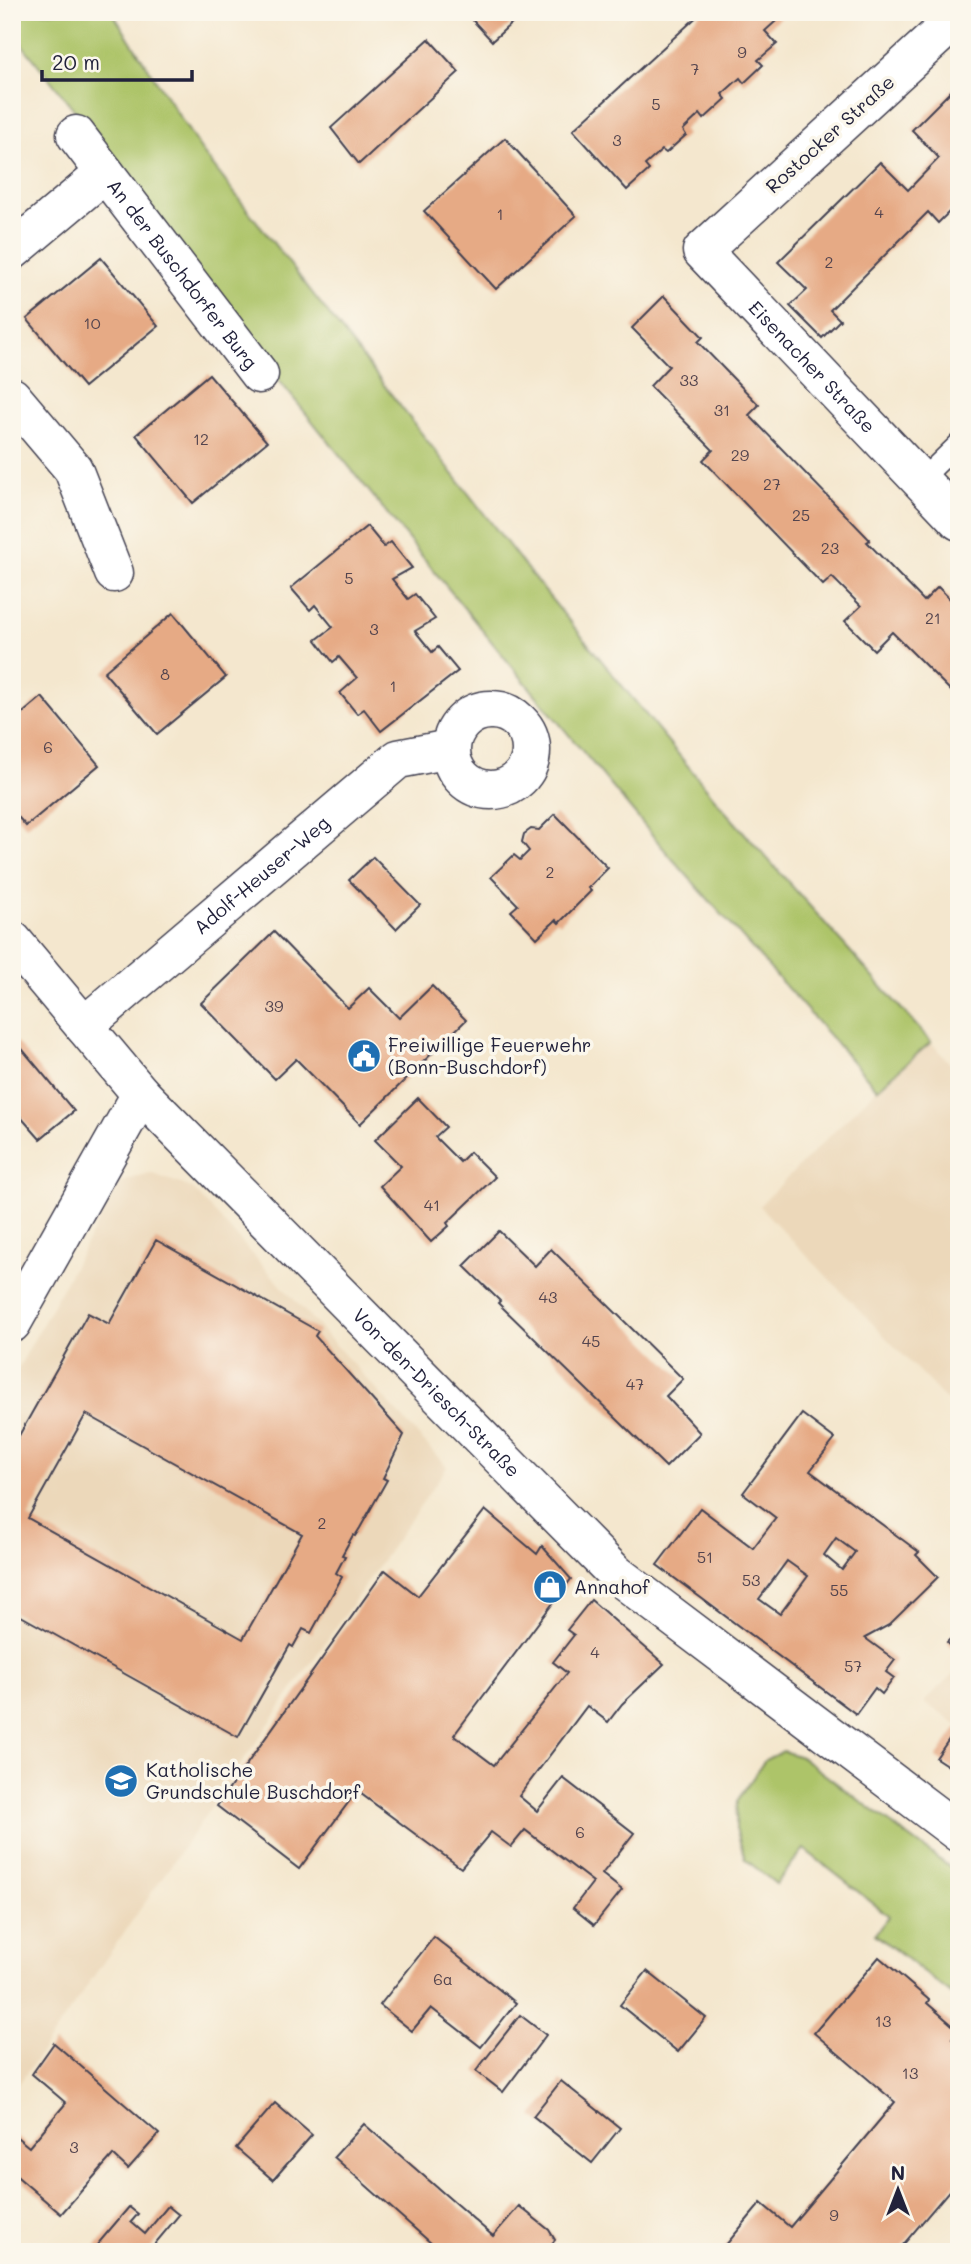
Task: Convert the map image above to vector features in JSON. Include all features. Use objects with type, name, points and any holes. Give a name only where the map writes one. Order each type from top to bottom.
[{"type":"street","name":"Rostocker Straße","points":[[702,251],[959,16]]},
{"type":"street","name":"An der Buschdorfer Burg","points":[[76,135],[259,374]]},
{"type":"street","name":"An der Buschdorfer Burg","points":[[12,251],[105,173]]},
{"type":"street","name":"Eisenacher Straße","points":[[702,251],[959,521]]},
{"type":"street","points":[[12,397],[73,469],[114,573]]},
{"type":"street","name":"Adolf-Heuser-Weg","points":[[84,1026],[398,760],[450,749]]},
{"type":"street","points":[[12,940],[141,1094],[12,1323]]},
{"type":"street","name":"Von-den-Driesch-Straße","points":[[141,1094],[615,1574],[959,1833]]},
{"type":"lane","points":[[919,482],[959,443]]},
{"type":"shaded area","points":[[931,1042],[959,1074],[959,1413],[759,1206],[877,1089]]},
{"type":"shaded area","name":"Katholische Grundschule Buschdorf","points":[[150,1173],[192,1188],[447,1467],[12,2094],[12,1380],[119,1183]]},
{"type":"shaded area","points":[[959,1668],[959,1773],[936,1758],[958,1726],[924,1702]]},
{"type":"green space","points":[[12,12],[112,12],[201,150],[538,583],[724,810],[931,1042],[877,1089],[668,854],[281,383],[104,147],[12,32]]},
{"type":"green space","points":[[783,1751],[801,1757],[959,1874],[959,2000],[875,1934],[889,1916],[804,1849],[776,1884],[745,1859],[736,1828],[737,1801],[765,1760]]},
{"type":"building","points":[[465,12],[524,12],[492,41]]},
{"type":"building","points":[[702,12],[786,12],[765,31],[777,44],[758,60],[763,65],[744,83],[740,78],[722,94],[726,99],[704,119],[700,114],[683,130],[686,135],[666,153],[662,150],[645,165],[649,170],[627,190],[573,130]]},
{"type":"building","points":[[429,39],[459,72],[359,164],[331,128]]},
{"type":"building","points":[[959,83],[959,202],[938,223],[928,212],[830,310],[840,320],[822,338],[790,306],[807,290],[778,262],[880,162],[908,190],[939,158],[912,130]]},
{"type":"building","points":[[505,138],[576,216],[496,289],[424,211]]},
{"type":"building","points":[[101,258],[158,326],[84,387],[27,319]]},
{"type":"building","points":[[664,296],[703,337],[698,342],[759,405],[749,415],[870,540],[867,542],[924,601],[938,587],[959,608],[959,689],[954,694],[892,632],[874,650],[845,621],[861,606],[832,577],[823,585],[703,460],[713,450],[650,386],[669,366],[632,328]]},
{"type":"building","points":[[209,374],[267,442],[193,503],[136,435]]},
{"type":"building","points":[[367,526],[384,547],[391,542],[412,568],[392,579],[408,599],[415,594],[435,619],[415,631],[432,652],[438,647],[458,671],[381,731],[364,709],[357,714],[340,693],[357,678],[339,657],[333,662],[316,640],[333,627],[315,605],[310,610],[291,588]]},
{"type":"building","points":[[173,613],[226,677],[157,734],[104,672]]},
{"type":"building","points":[[42,697],[99,765],[26,826],[12,810],[12,722]]},
{"type":"building","points":[[555,814],[608,868],[588,888],[591,891],[559,923],[556,920],[537,938],[511,911],[518,905],[491,877],[514,855],[520,860],[529,851],[522,842],[524,834],[531,829],[539,830]]},
{"type":"building","points":[[373,857],[420,905],[396,929],[349,880]]},
{"type":"building","points":[[274,932],[348,1008],[369,988],[399,1018],[432,986],[466,1020],[360,1124],[296,1059],[275,1079],[201,1003]]},
{"type":"building","points":[[12,1037],[74,1111],[40,1139],[12,1107]]},
{"type":"building","points":[[418,1098],[446,1127],[435,1137],[460,1162],[470,1152],[495,1177],[431,1242],[380,1186],[401,1166],[375,1140]]},
{"type":"building","points":[[499,1231],[535,1266],[551,1249],[683,1379],[666,1396],[700,1433],[666,1467],[498,1303],[500,1301],[464,1266]]},
{"type":"building","name":"Katholische Grundschule Buschdorf","points":[[156,1240],[318,1331],[315,1336],[404,1435],[383,1478],[387,1480],[342,1555],[345,1556],[336,1573],[342,1577],[311,1633],[303,1629],[293,1647],[290,1645],[238,1737],[12,1611],[12,1448],[88,1313],[109,1324]],"holes":[[[86,1414],[302,1534],[243,1639],[28,1518]]]},
{"type":"building","points":[[802,1414],[835,1439],[810,1471],[919,1552],[916,1555],[938,1577],[889,1625],[865,1638],[895,1660],[886,1672],[894,1678],[882,1694],[875,1688],[856,1714],[657,1565],[700,1508],[753,1548],[776,1518],[743,1493]],"holes":[[[836,1538],[855,1552],[842,1570],[824,1555]],[[787,1561],[808,1576],[780,1614],[759,1599]]]},
{"type":"building","points":[[485,1510],[537,1554],[542,1546],[571,1579],[454,1735],[494,1765],[567,1673],[553,1662],[574,1635],[567,1630],[591,1600],[664,1664],[622,1704],[608,1722],[587,1706],[519,1796],[537,1811],[563,1778],[634,1833],[602,1874],[622,1890],[594,1925],[573,1908],[593,1882],[525,1830],[511,1847],[491,1832],[461,1868],[357,1791],[299,1869],[217,1806],[385,1570],[418,1596]]},
{"type":"building","points":[[959,1631],[959,1655],[947,1642]]},
{"type":"building","points":[[959,1725],[959,1773],[936,1758]]},
{"type":"building","points":[[434,1937],[516,2003],[481,2047],[431,2008],[412,2031],[380,2005]]},
{"type":"building","points":[[879,1957],[929,2000],[927,2003],[958,2030],[952,2038],[959,2043],[959,2179],[897,2252],[720,2252],[761,2203],[790,2227],[895,2102],[814,2033]]},
{"type":"building","points":[[647,1971],[706,2018],[678,2052],[620,2005]]},
{"type":"building","points":[[520,2015],[546,2035],[503,2092],[476,2071]]},
{"type":"building","points":[[54,2043],[159,2134],[128,2169],[113,2155],[61,2214],[12,2172],[12,2133],[29,2147],[66,2103],[32,2074]]},
{"type":"building","points":[[561,2081],[620,2128],[592,2163],[533,2116]]},
{"type":"building","points":[[275,2103],[312,2135],[273,2180],[236,2148]]},
{"type":"building","points":[[364,2124],[493,2236],[519,2206],[549,2230],[555,2240],[545,2252],[441,2252],[334,2157]]},
{"type":"building","points":[[168,2206],[179,2215],[148,2252],[91,2252],[129,2207],[138,2214],[131,2222],[145,2234]]},
{"type":"place","name":"Freiwillige Feuerwehr (Bonn-Buschdorf)","points":[[364,1056]]},
{"type":"place","name":"Annahof","points":[[550,1587]]},
{"type":"place","name":"Katholische Grundschule Buschdorf","points":[[121,1781]]}]
